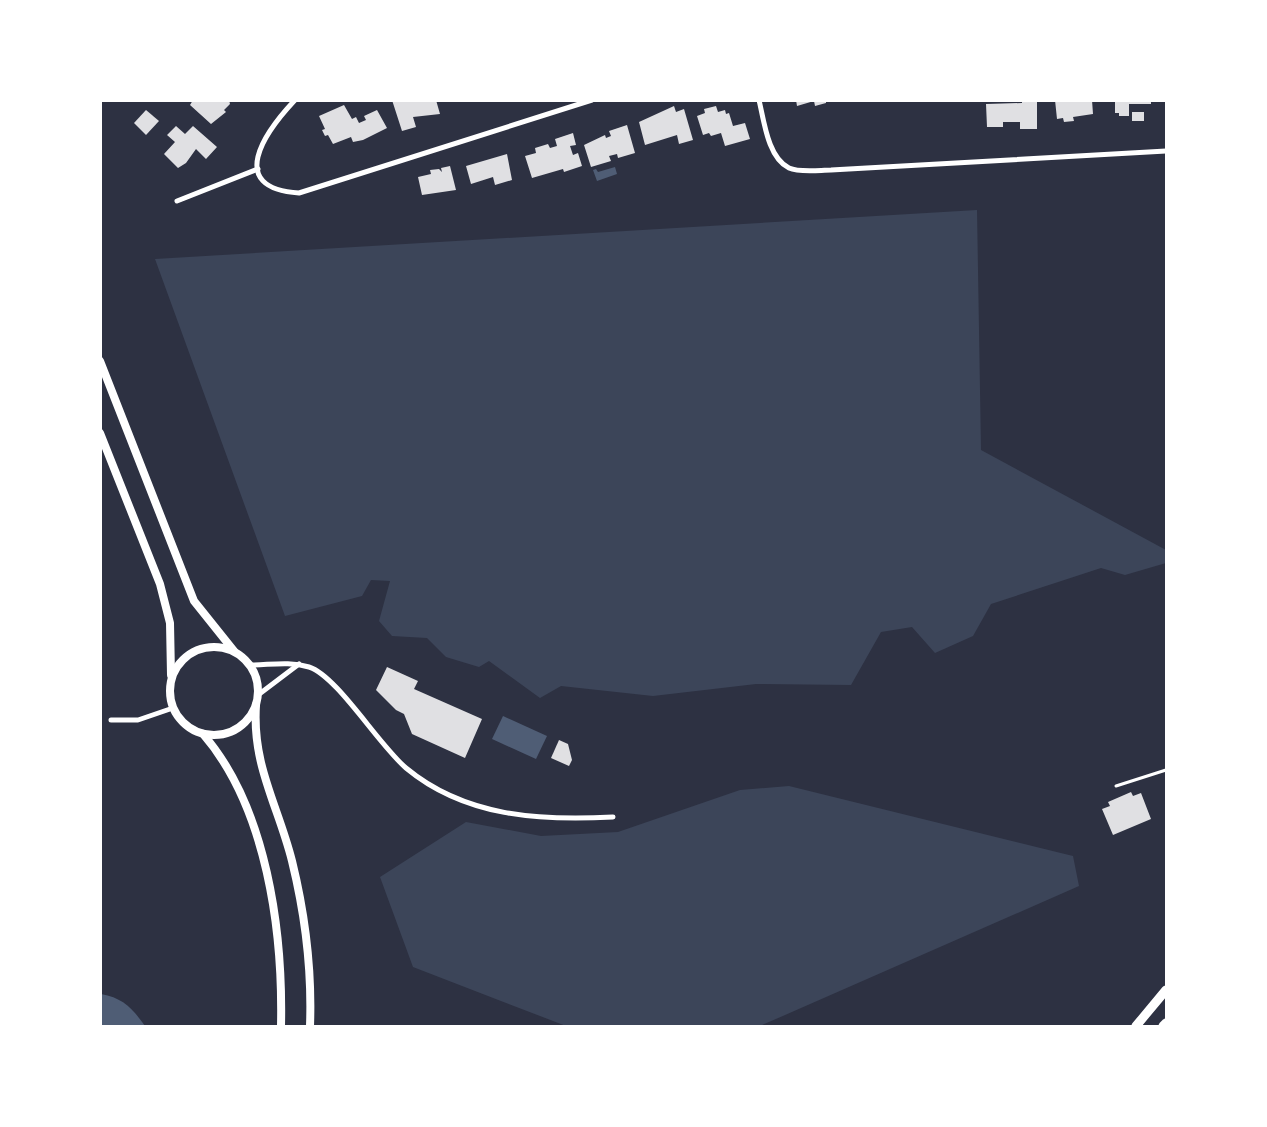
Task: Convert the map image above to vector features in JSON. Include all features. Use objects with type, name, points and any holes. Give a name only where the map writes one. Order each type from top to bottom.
[{"type":"highway","points":[[1136,1026],[1167,990]]},
{"type":"highway","points":[[1164,1026],[1167,1023]]},
{"type":"main road","points":[[100,361],[194,601],[234,651],[250,665],[255,674],[258,695],[256,705],[257,754],[282,828],[300,899],[309,981],[310,1026]]},
{"type":"main road","points":[[100,433],[160,584],[170,623],[171,679],[169,690],[173,708],[182,722],[203,734],[230,770],[260,849],[277,935],[281,1026]]},
{"type":"main road","points":[[171,679],[180,662],[196,650],[215,646],[234,651]]},
{"type":"main road","points":[[203,734],[214,735],[235,730],[251,715],[256,705]]},
{"type":"street","points":[[295,100],[274,123],[261,144],[255,161],[260,176],[270,187],[284,192],[299,193],[318,189],[347,177],[592,100]]},
{"type":"street","points":[[759,100],[771,146],[781,162],[790,169],[831,170],[1167,152]]},
{"type":"street","points":[[177,201],[258,169]]},
{"type":"street","points":[[250,665],[298,664],[311,668],[333,682],[378,740],[405,768],[437,789],[492,812],[519,817],[561,820],[613,817]]},
{"type":"street","points":[[258,695],[298,664]]},
{"type":"street","points":[[111,720],[138,720],[173,708]]},
{"type":"lane","points":[[1116,786],[1167,770]]},
{"type":"shaded area","points":[[615,167],[617,174],[597,181],[593,170],[596,169],[598,172]]},
{"type":"shaded area","points":[[977,210],[981,450],[1166,550],[1166,563],[1125,575],[1101,568],[991,604],[973,636],[935,653],[912,627],[881,632],[851,685],[756,684],[653,696],[561,686],[540,698],[489,661],[479,667],[446,657],[427,638],[392,636],[379,621],[390,581],[371,580],[362,596],[285,616],[155,259]]},
{"type":"shaded area","points":[[503,716],[547,736],[536,759],[492,739]]},
{"type":"shaded area","points":[[789,786],[1073,856],[1079,886],[760,1026],[566,1026],[413,967],[380,877],[466,822],[541,836],[618,832],[740,790]]},
{"type":"shaded area","points":[[101,994],[115,998],[126,1005],[145,1026],[101,1026]]},
{"type":"building","points":[[193,100],[229,100],[230,104],[224,110],[226,112],[211,124],[190,105]]},
{"type":"building","points":[[392,100],[436,100],[440,114],[413,117],[416,127],[402,131]]},
{"type":"building","points":[[796,100],[826,100],[826,103],[815,106],[814,101],[797,106]]},
{"type":"building","points":[[1022,100],[1037,100],[1037,129],[1020,129],[1020,122],[1003,122],[1003,127],[987,127],[986,104],[1022,103]]},
{"type":"building","points":[[1055,100],[1092,100],[1093,114],[1073,117],[1074,121],[1064,122],[1063,118],[1057,119]]},
{"type":"building","points":[[1115,100],[1151,100],[1151,104],[1129,104],[1129,116],[1119,116],[1119,113],[1115,113]]},
{"type":"building","points":[[344,105],[352,119],[356,117],[359,123],[366,120],[364,116],[377,110],[387,128],[363,140],[353,142],[351,137],[333,144],[322,130],[325,129],[319,116]]},
{"type":"building","points":[[674,106],[676,112],[684,109],[693,140],[679,144],[677,135],[645,145],[639,122]]},
{"type":"building","points":[[716,106],[718,112],[725,110],[726,114],[729,113],[733,126],[745,123],[750,139],[725,146],[721,133],[711,136],[709,133],[703,135],[697,116],[705,113],[704,109]]},
{"type":"building","points":[[146,110],[159,121],[146,135],[134,123]]},
{"type":"building","points":[[1132,112],[1144,112],[1144,121],[1132,121]]},
{"type":"building","points":[[627,125],[635,153],[618,158],[617,154],[609,156],[611,161],[591,167],[584,145],[605,135],[606,138],[611,136],[609,131]]},
{"type":"building","points":[[176,126],[185,134],[193,126],[217,147],[206,159],[196,149],[186,163],[178,168],[164,154],[175,142],[167,135]]},
{"type":"building","points":[[573,133],[576,145],[570,146],[573,155],[578,153],[582,166],[532,178],[525,156],[536,153],[535,148],[548,144],[550,148],[557,146],[555,139]]},
{"type":"building","points":[[507,154],[512,180],[495,185],[493,177],[471,184],[466,166]]},
{"type":"building","points":[[450,166],[456,190],[422,195],[418,177],[431,174],[430,170],[439,169],[442,172],[441,168]]},
{"type":"building","points":[[387,667],[418,681],[414,689],[482,719],[465,758],[412,734],[404,714],[396,710],[376,690]]},
{"type":"building","points":[[559,740],[568,744],[572,760],[569,766],[551,758]]},
{"type":"building","points":[[1131,792],[1133,796],[1141,793],[1151,819],[1113,835],[1102,809],[1110,806],[1108,802]]}]
